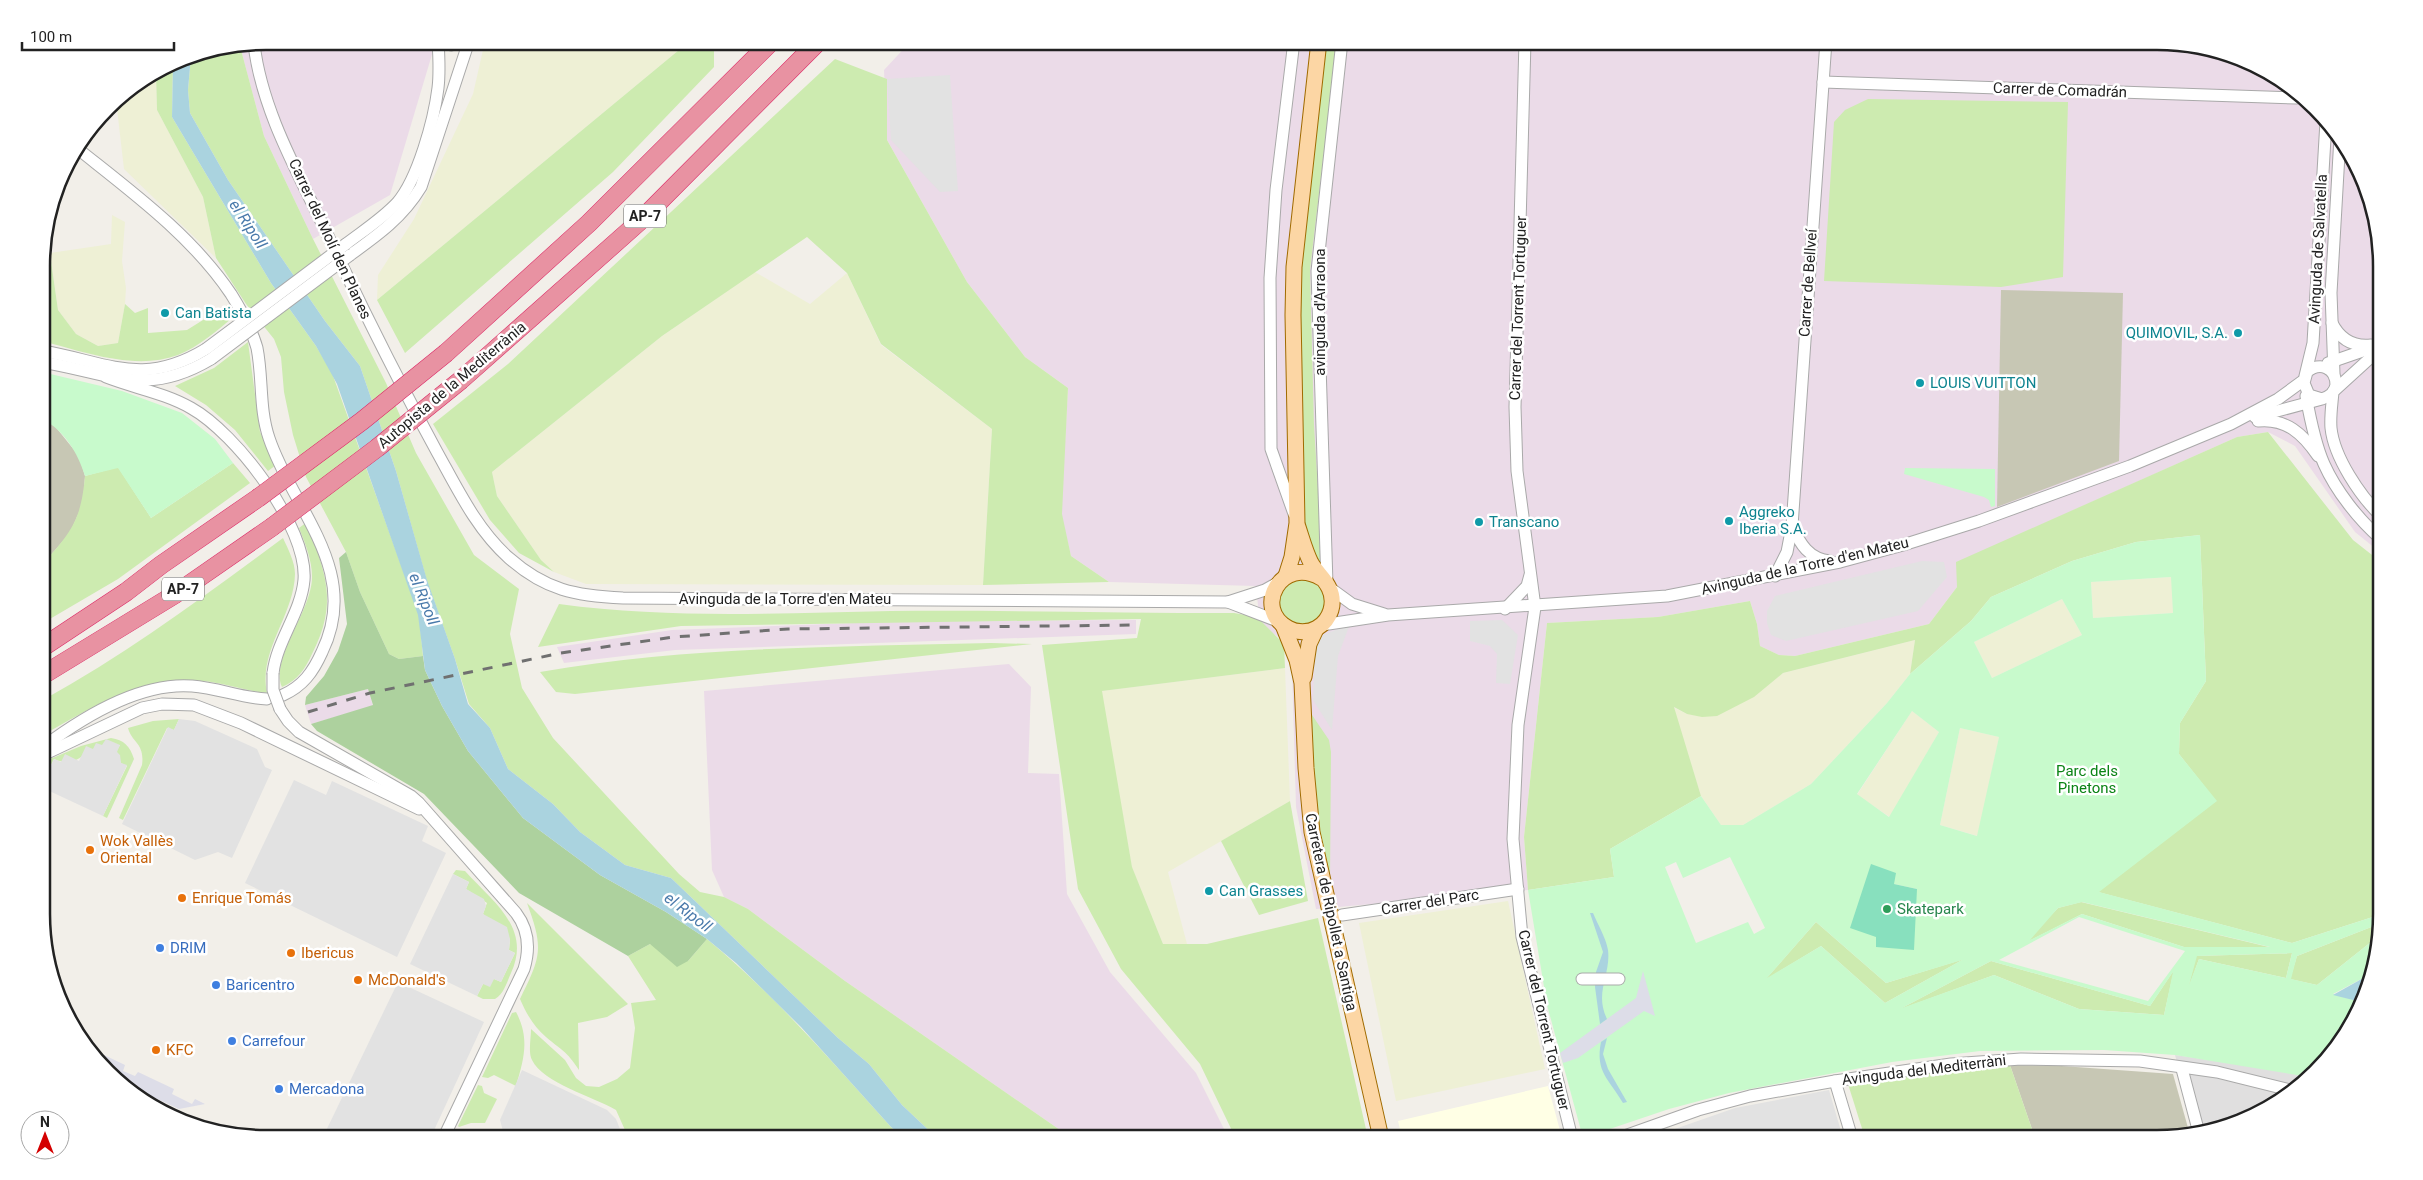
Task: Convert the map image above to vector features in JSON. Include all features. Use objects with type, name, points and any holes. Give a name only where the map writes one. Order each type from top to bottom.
[{"type":"highway","name":"Autopista de la Mediterrània","points":[[50,642],[126,592],[161,565],[258,498],[356,426],[446,353],[534,275],[602,210],[763,50]]},
{"type":"highway","name":"Autopista de la Mediterrània","points":[[50,671],[174,595],[272,527],[370,454],[461,380],[640,221],[810,50]]},
{"type":"highway","points":[[50,628],[109,591],[161,565]]},
{"type":"main road","points":[[1302,683],[1297,660],[1282,624],[1276,616],[1272,601],[1292,557],[1297,523],[1294,267],[1318,50]]},
{"type":"main road","points":[[1297,523],[1307,553],[1326,583],[1332,608],[1309,644],[1302,683]]},
{"type":"main road","points":[[1282,579],[1304,572],[1326,583]]},
{"type":"main road","points":[[1282,624],[1293,631],[1304,632],[1319,627]]},
{"type":"main road","name":"Carretera de Ripollet a Santiga","points":[[1302,683],[1306,768],[1312,832],[1379,1130]]},
{"type":"street","name":"Carrer del Molí den Planes","points":[[255,50],[260,75],[277,126],[380,346],[423,427]]},
{"type":"street","points":[[50,364],[126,380],[160,380],[188,371],[386,213],[398,201],[411,181],[435,105],[439,50]]},
{"type":"street","points":[[50,353],[117,368],[148,371],[209,354],[350,255],[391,225],[412,202],[421,187],[464,50]]},
{"type":"street","points":[[1293,50],[1276,190],[1271,269],[1271,449],[1297,523]]},
{"type":"street","name":"avinguda d'Arraona","points":[[1326,583],[1317,271],[1341,50]]},
{"type":"street","name":"Carrer del Torrent Tortuguer","points":[[1525,50],[1515,407],[1518,471],[1535,607],[1518,725],[1513,839],[1522,937],[1570,1130]]},
{"type":"street","name":"Carrer de Bellveí","points":[[1775,576],[1787,552],[1792,526],[1825,50]]},
{"type":"street","name":"Carrer de Comadrán","points":[[1823,82],[2291,98]]},
{"type":"street","name":"Avinguda de Salvatella","points":[[2324,464],[2307,403],[2304,381],[2313,343],[2325,132]]},
{"type":"street","name":"Avinguda de Salvatella","points":[[2334,374],[2331,319],[2339,150]]},
{"type":"street","points":[[82,152],[128,188],[206,262],[232,295],[254,338],[268,437],[320,542],[334,589],[334,617],[326,644],[306,679],[299,687],[283,695]]},
{"type":"street","name":"Avinguda de Salvatella","points":[[2331,319],[2336,332],[2352,343],[2361,346],[2373,345]]},
{"type":"street","points":[[2373,347],[2310,370],[2304,381],[2309,395],[2322,399],[2334,391],[2373,355]]},
{"type":"street","points":[[2318,366],[2327,368],[2334,374],[2336,385],[2331,422],[2335,444],[2353,482],[2373,506]]},
{"type":"street","points":[[106,377],[169,398],[193,409],[232,440],[262,478],[292,531],[300,551],[304,577],[300,600],[277,654],[273,673],[273,690],[280,709],[288,722],[299,732],[410,796],[516,913],[524,927],[528,943],[524,969],[448,1130]]},
{"type":"street","name":"Avinguda de la Torre d'en Mateu","points":[[1319,627],[1388,615],[1535,607],[1666,596],[1840,562],[1903,545],[1979,521],[2130,466],[2231,424],[2278,399],[2304,381]]},
{"type":"street","name":"Avinguda de la Torre d'en Mateu","points":[[2231,424],[2322,399]]},
{"type":"street","name":"Avinguda de Salvatella","points":[[2231,424],[2264,420],[2287,425],[2308,442],[2324,464],[2342,495],[2373,532]]},
{"type":"street","name":"Avinguda de la Torre d'en Mateu","points":[[423,427],[461,496],[483,528],[507,556],[547,585],[568,592],[623,598],[1228,602],[1265,590],[1282,579]]},
{"type":"street","points":[[1792,526],[1806,551],[1819,560],[1840,562]]},
{"type":"street","points":[[1505,608],[1527,586],[1531,573]]},
{"type":"street","name":"Avinguda de la Torre d'en Mateu","points":[[1326,583],[1352,604],[1388,615]]},
{"type":"street","name":"Avinguda de la Torre d'en Mateu","points":[[1228,602],[1282,624]]},
{"type":"street","points":[[50,743],[114,704],[145,691],[191,686],[243,697],[267,699]]},
{"type":"street","points":[[50,752],[142,708],[168,704],[206,708],[407,803],[428,816],[441,828]]},
{"type":"street","name":"Carrer del Parc","points":[[1342,916],[1518,889]]},
{"type":"street","points":[[1582,979],[1619,979]]},
{"type":"street","name":"Avinguda del Mediterràni","points":[[1642,1130],[1698,1110],[1750,1096],[1951,1064],[2021,1059],[2140,1061],[2182,1069],[2217,1072],[2284,1088]]},
{"type":"street","points":[[2182,1069],[2197,1126]]},
{"type":"street","points":[[1835,1081],[1850,1130]]},
{"type":"shaded area","points":[[433,50],[390,195],[313,239],[264,136],[241,52]]},
{"type":"shaded area","points":[[483,50],[679,50],[377,300],[378,275],[414,219],[473,94]]},
{"type":"shaded area","points":[[903,50],[2171,50],[2199,54],[2226,61],[2253,72],[2277,86],[2310,113],[2337,146],[2351,170],[2366,210],[2373,252],[2373,547],[2355,532],[2295,446],[2268,432],[2237,437],[1996,545],[1957,587],[1929,624],[1795,656],[1779,655],[1760,646],[1757,624],[1750,601],[1658,617],[1547,623],[1524,837],[1528,890],[1316,909],[1296,807],[1292,668],[1283,640],[1260,625],[1256,586],[1109,582],[1071,556],[1061,514],[1068,388],[1025,357],[967,282],[887,140],[884,70]]},
{"type":"shaded area","points":[[950,75],[958,191],[940,192],[891,140],[887,79]]},
{"type":"shaded area","points":[[156,80],[157,110],[203,197],[216,258],[124,169],[117,110]]},
{"type":"shaded area","points":[[112,215],[125,222],[122,261],[126,288],[125,304],[118,343],[98,346],[76,334],[58,310],[50,253],[111,244]]},
{"type":"shaded area","points":[[755,272],[810,304],[847,273],[881,345],[992,429],[983,585],[586,584],[554,572],[541,560],[497,496],[492,472],[662,336]]},
{"type":"shaded area","points":[[2001,290],[2123,293],[2119,461],[1997,507]]},
{"type":"shaded area","points":[[50,423],[54,425],[79,456],[85,476],[83,503],[70,533],[50,556]]},
{"type":"shaded area","points":[[1922,561],[1944,562],[1947,577],[1918,611],[1786,641],[1771,635],[1767,623],[1767,611],[1775,596]]},
{"type":"shaded area","points":[[2172,577],[2173,613],[2093,618],[2091,582]]},
{"type":"shaded area","points":[[2062,599],[2082,635],[1992,678],[1974,642]]},
{"type":"shaded area","points":[[1136,620],[1136,634],[675,650],[564,663],[557,647],[672,630],[907,621]]},
{"type":"shaded area","points":[[1502,620],[1518,635],[1510,684],[1496,683],[1497,654],[1490,646],[1470,641],[1470,621]]},
{"type":"shaded area","points":[[1350,624],[1338,656],[1332,730],[1313,700],[1315,652],[1318,640],[1323,635]]},
{"type":"shaded area","points":[[1915,640],[1910,674],[1887,703],[1811,784],[1743,825],[1721,825],[1701,796],[1673,707],[1687,714],[1771,682],[1783,673]]},
{"type":"shaded area","points":[[1009,664],[1031,687],[1028,773],[1059,774],[1067,894],[1110,972],[1196,1073],[1224,1130],[1060,1130],[845,981],[748,909],[724,897],[712,870],[704,691]]},
{"type":"shaded area","points":[[1285,668],[1290,801],[1168,872],[1187,944],[1163,944],[1132,868],[1101,691]]},
{"type":"shaded area","points":[[368,689],[373,706],[311,724],[305,705]]},
{"type":"shaded area","points":[[1912,711],[1939,732],[1890,817],[1857,795]]},
{"type":"shaded area","points":[[179,719],[195,721],[257,749],[265,767],[272,770],[232,858],[218,852],[195,860],[122,824],[168,727],[174,730]]},
{"type":"shaded area","points":[[1960,728],[1999,737],[1978,836],[1940,825]]},
{"type":"shaded area","points":[[106,739],[120,745],[117,752],[120,755],[121,763],[127,765],[103,816],[50,791],[50,767],[54,759],[61,762],[65,754],[79,761],[86,746],[93,749],[96,743],[102,745]]},
{"type":"shaded area","points":[[294,780],[326,795],[332,781],[428,826],[422,841],[446,853],[397,957],[245,883]]},
{"type":"shaded area","points":[[453,874],[469,882],[466,889],[484,899],[486,906],[483,914],[507,927],[510,939],[509,950],[515,953],[501,982],[494,979],[490,987],[483,984],[477,996],[410,964]]},
{"type":"shaded area","points":[[1508,901],[1545,1069],[1396,1101],[1359,923]]},
{"type":"shaded area","points":[[1643,971],[1655,1016],[1644,1011],[1578,1058],[1563,1063],[1560,1053],[1636,998]]},
{"type":"shaded area","points":[[398,982],[484,1022],[434,1130],[326,1130]]},
{"type":"shaded area","points":[[103,1054],[125,1065],[123,1071],[135,1076],[138,1072],[174,1089],[172,1094],[192,1104],[195,1099],[205,1104],[179,1109],[146,1094],[113,1067]]},
{"type":"shaded area","points":[[2175,1055],[2300,1075],[2277,1094],[2253,1108],[2226,1119],[2195,1127]]},
{"type":"shaded area","points":[[2010,1065],[2062,1066],[2173,1074],[2188,1128],[2171,1130],[2032,1130]]},
{"type":"shaded area","points":[[522,1070],[607,1110],[616,1119],[620,1130],[503,1130],[500,1120]]},
{"type":"shaded area","points":[[1548,1086],[1560,1130],[1400,1130],[1398,1121]]},
{"type":"shaded area","points":[[1829,1090],[1841,1130],[1672,1130],[1735,1108]]},
{"type":"green space","points":[[679,50],[714,50],[714,67],[613,172],[405,353],[377,300]]},
{"type":"green space","points":[[1323,50],[1336,50],[1310,270],[1314,425],[1323,570],[1305,534],[1298,275]]},
{"type":"green space","points":[[241,52],[264,136],[313,239],[386,383],[416,453],[474,555],[519,589],[510,634],[522,688],[553,738],[679,874],[700,892],[724,897],[748,909],[845,981],[1060,1130],[928,1130],[902,1105],[869,1064],[838,1038],[671,878],[625,865],[580,832],[553,804],[508,769],[490,728],[469,704],[427,581],[396,471],[360,366],[325,321],[228,180],[190,113],[188,90],[190,63],[210,57]]},
{"type":"green space","points":[[835,59],[887,79],[887,140],[967,282],[1025,357],[1068,388],[1062,514],[1071,556],[1109,582],[983,585],[992,429],[881,344],[847,273],[807,237],[662,336],[492,472],[497,496],[541,560],[554,572],[519,553],[490,520],[433,424],[508,364]]},
{"type":"green space","points":[[173,71],[172,117],[271,283],[316,346],[332,373],[419,615],[423,656],[399,659],[389,654],[360,592],[346,552],[306,477],[293,435],[284,392],[281,357],[274,339],[246,304],[216,258],[203,197],[157,110],[156,80]]},
{"type":"green space","points":[[1868,99],[2068,102],[2063,277],[2001,287],[1824,281],[1834,122],[1845,110]]},
{"type":"green space","points":[[50,254],[58,310],[76,334],[98,346],[118,343],[125,304],[135,313],[148,308],[148,333],[187,330],[227,305],[235,316],[208,338],[178,355],[145,361],[127,361],[50,343]]},
{"type":"green space","points":[[248,342],[260,432],[276,465],[268,471],[235,430],[206,405],[175,386],[214,368]]},
{"type":"green space","points":[[50,374],[122,391],[182,413],[215,439],[233,463],[151,518],[118,468],[85,476],[74,451],[57,429],[50,424]]},
{"type":"green space","points":[[2268,432],[2353,540],[2373,556],[2373,917],[2292,943],[2098,892],[2216,801],[2179,754],[2180,723],[2206,681],[2200,535],[2136,542],[2072,561],[1991,597],[1971,621],[1910,674],[1915,640],[1783,673],[1754,697],[1717,716],[1702,717],[1687,714],[1674,707],[1701,796],[1610,849],[1614,877],[1528,890],[1524,837],[1547,623],[1658,617],[1750,601],[1757,624],[1760,646],[1779,655],[1795,656],[1929,624],[1957,587],[1956,562],[2237,437]]},
{"type":"green space","points":[[233,463],[250,483],[118,579],[50,619],[50,556],[73,525],[81,504],[85,476],[118,467],[151,518]]},
{"type":"green space","points":[[1905,468],[1995,469],[1995,506],[1991,507],[1989,500],[1984,497],[1904,474]]},
{"type":"green space","points":[[307,522],[324,572],[327,603],[325,619],[307,664],[297,677],[282,687],[280,675],[282,662],[286,648],[306,604],[312,577],[308,552],[299,528]]},
{"type":"green space","name":"Parc dels Pinetons","points":[[2200,535],[2206,681],[2180,723],[2179,754],[2217,801],[2099,892],[2292,943],[2373,917],[2373,926],[2297,956],[2291,979],[2317,985],[2371,942],[2364,978],[2333,994],[2355,1000],[2351,1010],[2337,1034],[2310,1067],[2300,1075],[2175,1055],[2104,1050],[1980,1051],[1892,1062],[1729,1093],[1669,1109],[1607,1130],[1581,1130],[1547,1005],[1528,890],[1614,877],[1610,849],[1701,796],[1721,825],[1743,825],[1811,784],[1887,703],[1910,674],[1971,621],[1991,597],[2072,561],[2136,542]],"holes":[[[2171,577],[2173,613],[2093,618],[2091,582]],[[2062,599],[2082,635],[1992,678],[1974,642]],[[1912,711],[1939,732],[1889,817],[1857,794]],[[1960,728],[1999,737],[1977,836],[1940,825]],[[1730,857],[1765,928],[1754,934],[1748,922],[1696,943],[1665,867],[1676,862],[1683,878]],[[1894,884],[1917,889],[1876,947],[1876,937]],[[2082,902],[2270,947],[2184,947],[2082,914],[2030,940],[2058,908]],[[2079,917],[2185,951],[2148,1001],[1999,960]],[[1816,922],[1886,983],[1962,960],[1885,1003],[1821,946],[1767,978]],[[2292,953],[2286,978],[2199,959],[2189,985],[2197,956]],[[1991,961],[2150,1006],[2173,972],[2164,1015],[2079,1009],[1994,975],[1902,1008]]]},
{"type":"green space","points":[[283,538],[293,560],[295,574],[289,604],[267,662],[267,693],[203,681],[180,680],[159,683],[119,695],[81,713],[50,731],[50,696],[136,643]]},
{"type":"green space","points":[[346,552],[360,592],[389,654],[399,659],[423,656],[425,670],[442,706],[468,751],[523,818],[600,875],[666,912],[707,939],[688,961],[677,967],[650,944],[628,956],[519,893],[424,794],[317,731],[311,724],[373,705],[368,689],[305,705],[306,697],[324,676],[338,651],[347,624],[339,558]]},
{"type":"green space","points":[[1303,578],[1319,586],[1326,603],[1327,610],[1311,629],[1281,620],[1276,597],[1286,584]]},
{"type":"green space","points":[[559,604],[642,612],[725,614],[977,611],[1234,613],[1257,617],[1284,644],[1285,668],[1102,691],[1132,867],[1163,944],[1207,944],[1318,918],[1366,1130],[1232,1130],[1200,1064],[1121,969],[1078,889],[1042,645],[1137,638],[1141,619],[681,626],[538,647]]},
{"type":"green space","points":[[991,643],[1032,644],[575,694],[556,692],[540,672],[596,663],[708,652]]},
{"type":"green space","points":[[1310,712],[1329,740],[1331,752],[1330,880],[1386,1130],[1384,1130],[1322,846],[1316,811]]},
{"type":"green space","points":[[179,719],[174,730],[167,728],[123,820],[119,818],[142,765],[142,752],[128,728],[153,721]]},
{"type":"green space","points":[[111,738],[120,740],[126,744],[134,759],[107,818],[103,816],[127,766],[121,763],[116,752],[120,745],[100,746],[74,761],[62,762],[54,759],[50,767],[50,759],[81,746]]},
{"type":"green space","points":[[1290,801],[1308,901],[1259,915],[1221,841]]},
{"type":"green space","name":"Skatepark","points":[[1871,864],[1896,873],[1894,884],[1917,889],[1914,950],[1876,947],[1876,937],[1850,928]]},
{"type":"green space","points":[[456,870],[465,871],[497,905],[513,929],[517,942],[516,957],[511,973],[505,988],[495,999],[483,999],[477,996],[483,984],[494,979],[501,982],[515,953],[509,950],[510,939],[483,914],[487,903],[466,889],[469,882],[453,874]]},
{"type":"green space","points":[[2081,902],[2273,948],[2184,947],[2082,914],[2029,941],[2031,936],[2058,908]]},
{"type":"green space","points":[[527,903],[628,1004],[607,1017],[578,1023],[579,1070],[567,1054],[538,1029],[520,999],[536,962],[538,952],[536,931]]},
{"type":"green space","points":[[1816,922],[1886,983],[1964,959],[1885,1003],[1821,946],[1765,980]]},
{"type":"green space","points":[[2373,926],[2371,942],[2317,985],[2290,979],[2297,956]]},
{"type":"green space","points":[[707,939],[780,1006],[895,1130],[625,1130],[616,1110],[547,1076],[532,1060],[530,1053],[531,1029],[565,1060],[576,1078],[586,1086],[599,1087],[617,1079],[630,1068],[635,1028],[631,1003],[656,1000],[628,956],[650,944],[688,961]]},
{"type":"green space","points":[[2292,953],[2286,978],[2199,959],[2187,992],[2196,956]]},
{"type":"green space","points":[[1991,961],[2150,1006],[2174,970],[2164,1015],[2079,1009],[1994,975],[1898,1010]]},
{"type":"green space","points":[[516,1012],[523,1031],[524,1049],[516,1086],[494,1075],[488,1078],[482,1077],[512,1013]]},
{"type":"green space","points":[[2010,1065],[2032,1130],[1862,1130],[1848,1084],[1950,1068]]},
{"type":"green space","points":[[478,1085],[482,1086],[484,1093],[497,1099],[485,1123],[471,1123],[459,1127],[458,1126]]},
{"type":"water","name":"el Ripoll","points":[[190,63],[188,90],[190,113],[228,180],[325,321],[360,366],[396,471],[427,580],[455,659],[468,704],[490,728],[508,769],[553,804],[580,832],[625,865],[671,878],[838,1038],[869,1064],[902,1105],[928,1130],[895,1130],[891,1127],[801,1027],[736,963],[707,939],[666,912],[600,875],[523,818],[468,751],[442,706],[425,670],[418,615],[337,384],[316,346],[271,283],[172,117],[173,71]]},
{"type":"water","points":[[1590,913],[1593,913],[1604,936],[1608,950],[1607,968],[1602,992],[1603,1009],[1607,1019],[1600,1024],[1595,987],[1596,972],[1603,952]]},
{"type":"water","points":[[2364,978],[2355,1001],[2333,995]]},
{"type":"water","points":[[1607,1038],[1603,1054],[1608,1069],[1627,1102],[1623,1103],[1604,1075],[1600,1061],[1600,1052],[1601,1042]]},
{"type":"railway","points":[[308,712],[370,693],[561,653],[674,637],[788,629],[1136,625]]},
{"type":"place","name":"Can Batista","points":[[165,313]]},
{"type":"place","name":"QUIMOVIL, S.A.","points":[[2238,333]]},
{"type":"place","name":"LOUIS VUITTON","points":[[1920,383]]},
{"type":"place","name":"Aggreko Iberia S.A.","points":[[1729,521]]},
{"type":"place","name":"Transcano","points":[[1479,522]]},
{"type":"place","name":"Wok Vallès Oriental","points":[[90,850]]},
{"type":"place","name":"Can Grasses","points":[[1209,891]]},
{"type":"place","name":"Enrique Tomás","points":[[182,898]]},
{"type":"place","name":"Skatepark","points":[[1887,909]]},
{"type":"place","name":"DRIM","points":[[160,948]]},
{"type":"place","name":"Ibericus","points":[[291,953]]},
{"type":"place","name":"McDonald's","points":[[358,980]]},
{"type":"place","name":"Baricentro","points":[[216,985]]},
{"type":"place","name":"Carrefour","points":[[232,1041]]},
{"type":"place","name":"KFC","points":[[156,1050]]},
{"type":"place","name":"Mercadona","points":[[279,1089]]}]
